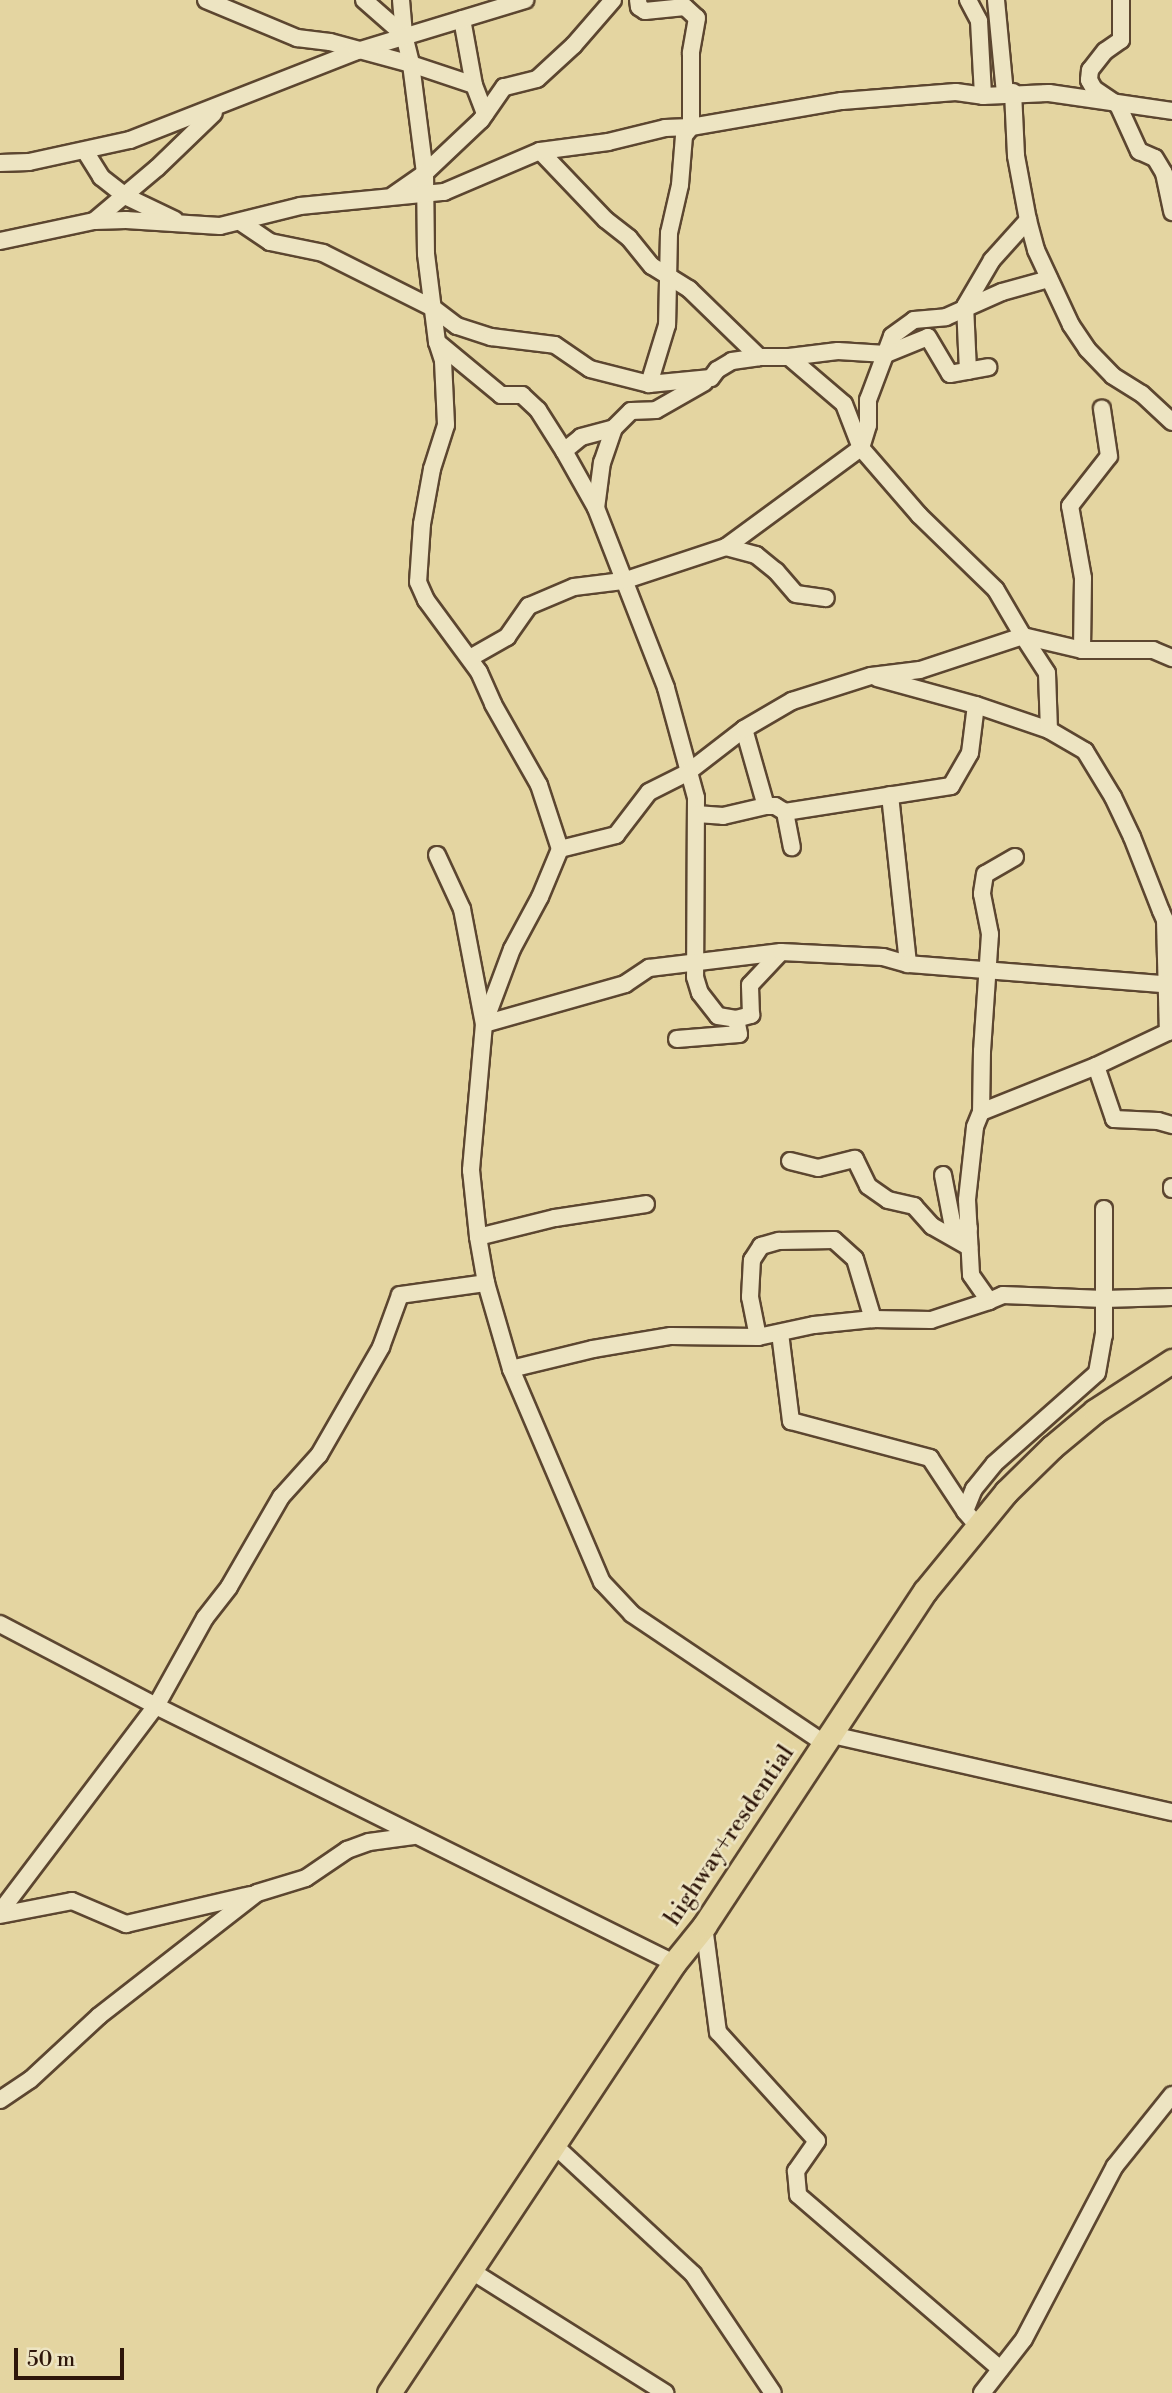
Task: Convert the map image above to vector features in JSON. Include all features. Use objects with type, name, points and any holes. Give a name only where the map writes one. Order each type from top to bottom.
[{"type":"highway","name":"highway+resdential","points":[[389,2393],[674,1964],[704,1926],[971,1518],[1006,1492],[1095,1411],[1172,1361]]},
{"type":"street","points":[[206,0],[297,38],[330,42],[474,85]]},
{"type":"street","points":[[364,0],[404,35]]},
{"type":"street","points":[[401,0],[425,173],[423,194],[436,342],[443,361],[446,425],[432,469],[422,524],[418,582],[425,600],[470,658],[539,785],[560,849],[540,897],[512,949],[484,1024],[471,1170],[486,1283],[511,1369],[602,1582],[632,1614],[826,1739],[1172,1812]]},
{"type":"street","points":[[0,163],[29,162],[130,140],[220,107],[357,51],[525,0]]},
{"type":"street","points":[[388,198],[425,173],[485,114],[504,87],[537,79],[573,45],[613,0]]},
{"type":"street","points":[[638,0],[639,7],[645,11],[685,7],[697,18],[691,53],[691,127],[684,136],[680,185],[669,233],[667,325],[649,384]]},
{"type":"street","points":[[968,0],[979,21],[983,96]]},
{"type":"street","points":[[996,0],[1016,156],[1036,250],[1071,325],[1087,349],[1113,376],[1142,394],[1172,422]]},
{"type":"street","points":[[1121,0],[1121,40],[1105,51],[1090,70],[1089,80],[1094,89],[1118,105],[1139,151],[1155,158],[1164,173],[1172,212]]},
{"type":"street","points":[[462,19],[474,85],[485,114]]},
{"type":"street","points":[[0,241],[94,221],[220,226],[300,206],[444,192],[540,150],[608,142],[665,128],[691,127],[842,101],[956,92],[983,96],[1009,92],[1071,95],[1171,113]]},
{"type":"street","points":[[94,221],[125,196],[220,107]]},
{"type":"street","points":[[540,150],[629,238],[652,266],[690,289],[760,357]]},
{"type":"street","points":[[85,151],[101,177],[125,196],[183,223]]},
{"type":"street","points":[[968,371],[965,306],[992,260],[1028,220]]},
{"type":"street","points":[[242,222],[270,242],[323,253],[433,308],[466,329],[491,337],[555,345],[590,369],[649,384],[711,378]]},
{"type":"street","points":[[470,658],[507,637],[529,606],[573,587],[623,581],[726,547],[861,447],[868,425],[868,400],[892,336],[914,320],[946,317],[965,306],[1049,279]]},
{"type":"street","points":[[596,508],[602,462],[614,428],[631,411],[656,410],[711,378],[717,370],[732,361],[838,351],[886,354],[928,337],[950,374],[988,367]]},
{"type":"street","points":[[436,342],[501,395],[522,395],[538,410],[596,508],[666,688],[687,773],[696,798],[694,860],[698,925],[695,963],[700,993],[718,1016],[736,1019],[751,1015],[750,985],[782,952]]},
{"type":"street","points":[[789,357],[844,404],[861,447],[919,515],[996,590],[1047,673],[1049,730]]},
{"type":"street","points":[[1082,650],[1083,578],[1070,506],[1109,456],[1102,409]]},
{"type":"street","points":[[564,451],[581,437],[614,428]]},
{"type":"street","points":[[726,547],[756,555],[796,594],[825,598]]},
{"type":"street","points":[[560,849],[616,835],[649,792],[687,773],[744,729],[792,701],[871,676],[920,670],[1023,636],[1082,650],[1153,650],[1172,658]]},
{"type":"street","points":[[871,676],[976,705],[1049,730],[1085,751],[1123,817],[1167,910],[1165,920],[1170,1032],[1096,1066],[981,1112]]},
{"type":"street","points":[[696,814],[723,816],[766,806],[775,806],[785,811],[951,786],[970,753],[976,705]]},
{"type":"street","points":[[744,729],[766,806]]},
{"type":"street","points":[[890,795],[908,964]]},
{"type":"street","points":[[785,811],[792,847]]},
{"type":"street","points":[[436,855],[462,909],[484,1024]]},
{"type":"street","points":[[989,1301],[971,1275],[969,1247],[970,1169],[975,1127],[981,1112],[990,934],[982,894],[985,874],[1015,857]]},
{"type":"street","points":[[484,1024],[625,984],[649,968],[782,952],[883,957],[908,964],[1168,984]]},
{"type":"street","points":[[677,1040],[739,1034],[736,1019]]},
{"type":"street","points":[[1096,1066],[1114,1119],[1158,1121],[1172,1125]]},
{"type":"street","points":[[790,1161],[818,1168],[855,1159],[868,1186],[888,1200],[914,1206],[932,1226],[969,1247]]},
{"type":"street","points":[[943,1175],[953,1227],[969,1228]]},
{"type":"street","points":[[478,1237],[555,1218],[646,1204]]},
{"type":"street","points":[[971,1518],[974,1489],[994,1464],[1097,1373],[1104,1335],[1104,1209]]},
{"type":"street","points":[[758,1337],[750,1297],[752,1260],[761,1246],[779,1241],[834,1240],[855,1259],[873,1320]]},
{"type":"street","points":[[0,1914],[156,1706],[205,1618],[229,1587],[281,1497],[319,1455],[381,1347],[400,1296],[486,1283]]},
{"type":"street","points":[[511,1369],[593,1349],[671,1336],[758,1337],[814,1325],[873,1320],[932,1320],[1003,1295],[1104,1299],[1172,1297]]},
{"type":"street","points":[[780,1333],[791,1421],[930,1458],[971,1518]]},
{"type":"street","points":[[0,1624],[156,1706],[674,1964]]},
{"type":"street","points":[[0,1914],[72,1900],[126,1924],[257,1893],[306,1878],[348,1850],[369,1842],[417,1836]]},
{"type":"street","points":[[0,2101],[30,2080],[99,2017],[257,1893]]},
{"type":"street","points":[[704,1926],[718,2032],[817,2141],[796,2171],[798,2195],[1000,2369]]},
{"type":"street","points":[[982,2393],[1024,2339],[1115,2166],[1172,2095]]},
{"type":"street","points":[[553,2144],[693,2274],[773,2393]]},
{"type":"street","points":[[470,2270],[665,2393]]}]
